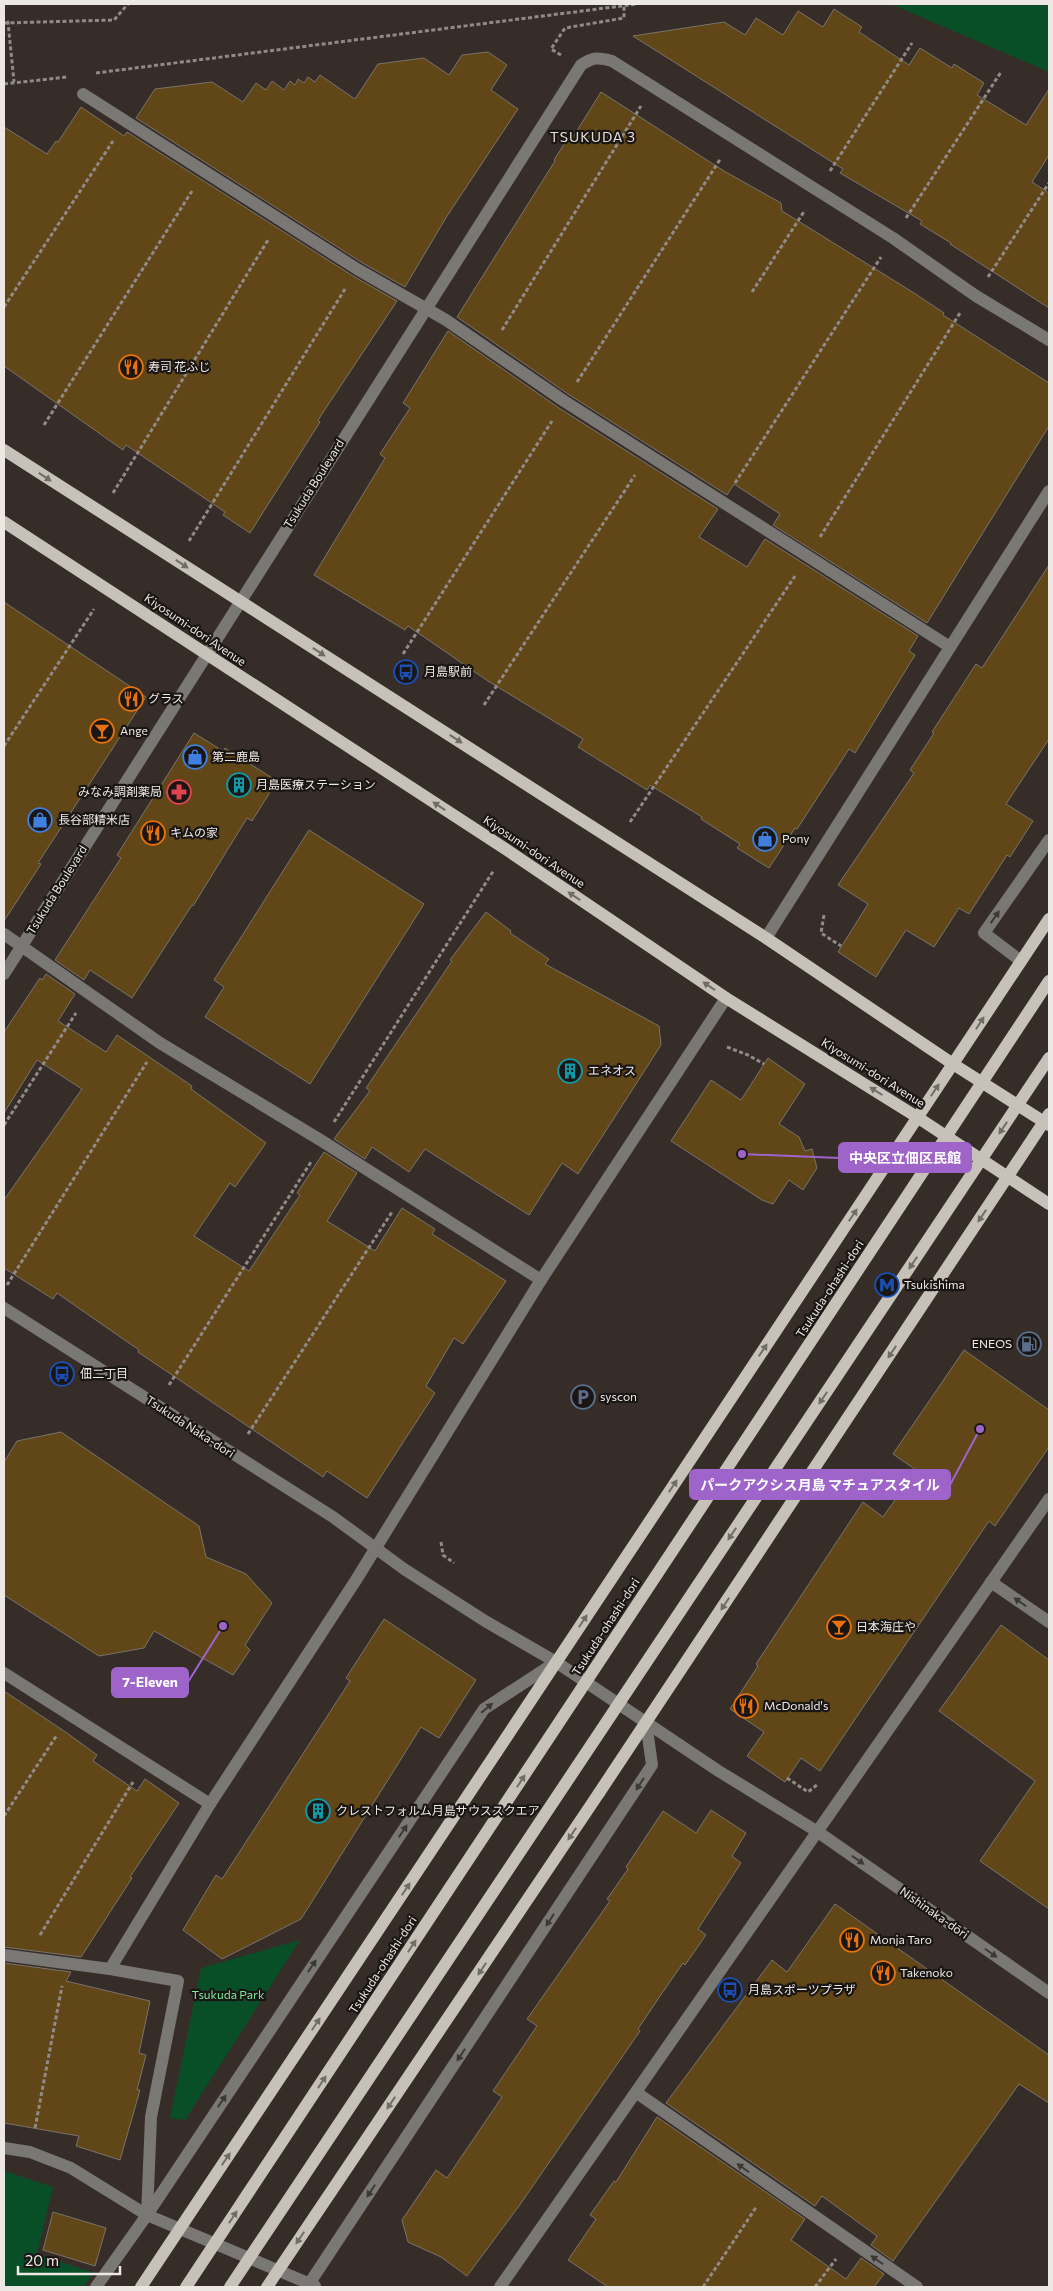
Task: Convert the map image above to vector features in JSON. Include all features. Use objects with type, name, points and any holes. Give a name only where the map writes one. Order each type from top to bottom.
[{"type":"main road","points":[[4,450],[766,938],[953,1064],[1047,1120],[599,1793],[267,2287]]},
{"type":"main road","name":"Kiyosumi-dori Avenue","points":[[4,522],[507,850],[726,998],[918,1117],[1049,1204]]},
{"type":"main road","points":[[141,2287],[1049,919]]},
{"type":"main road","name":"Tsukuda-ohashi-dori","points":[[186,2287],[1049,981]]},
{"type":"main road","points":[[230,2287],[1049,1058]]},
{"type":"street","points":[[581,66],[590,58],[597,57],[612,61],[892,238],[976,296],[1049,340]]},
{"type":"street","name":"Tsukuda Boulevard","points":[[4,974],[425,307],[581,66]]},
{"type":"street","points":[[84,94],[357,269],[425,307],[564,401],[950,647]]},
{"type":"street","points":[[766,938],[1049,491]]},
{"type":"street","points":[[1021,961],[984,933],[1049,840]]},
{"type":"street","points":[[4,934],[88,994],[160,1042],[541,1280]]},
{"type":"street","points":[[110,1969],[210,1804],[376,1548],[541,1280],[726,998]]},
{"type":"street","name":"Tsukuda Naka-dori","points":[[4,1308],[235,1456],[333,1516],[404,1570],[469,1612],[556,1662]]},
{"type":"street","points":[[500,2287],[637,2093],[1049,1499]]},
{"type":"street","points":[[991,1582],[1049,1622]]},
{"type":"street","points":[[96,2287],[147,2214],[484,1709],[556,1662]]},
{"type":"street","name":"Nishinaka-dōri","points":[[556,1662],[717,1770],[818,1832],[1049,1993]]},
{"type":"street","points":[[4,1673],[210,1804]]},
{"type":"street","points":[[4,2148],[30,2152],[72,2168],[147,2214],[311,2286],[652,1765],[646,1722]]},
{"type":"street","points":[[4,1955],[110,1969],[178,1981],[151,2117],[147,2214]]},
{"type":"street","points":[[637,2093],[917,2287]]},
{"type":"path","points":[[14,82],[5,23],[114,20],[128,4]]},
{"type":"path","points":[[90,74],[638,4]]},
{"type":"path","points":[[581,66],[551,49],[565,28],[624,18],[624,6]]},
{"type":"path","points":[[752,292],[912,43]]},
{"type":"path","points":[[722,502],[1001,72]]},
{"type":"path","points":[[4,84],[70,77],[84,94]]},
{"type":"path","points":[[490,350],[653,87]]},
{"type":"path","points":[[4,307],[126,122]]},
{"type":"path","points":[[44,425],[204,172]]},
{"type":"path","points":[[616,842],[808,556],[961,312],[976,296],[1049,183]]},
{"type":"path","points":[[101,513],[280,220]]},
{"type":"path","points":[[177,561],[357,269]]},
{"type":"path","points":[[484,705],[649,454]]},
{"type":"path","points":[[4,746],[80,627],[109,589]]},
{"type":"path","points":[[824,915],[822,933],[841,946]]},
{"type":"path","points":[[4,1125],[88,994]]},
{"type":"path","points":[[4,1290],[160,1042]]},
{"type":"path","points":[[727,1047],[764,1064]]},
{"type":"path","points":[[235,1456],[404,1193]]},
{"type":"path","points":[[441,1542],[443,1555],[454,1563]]},
{"type":"path","points":[[4,1816],[70,1715]]},
{"type":"path","points":[[25,1959],[145,1763]]},
{"type":"path","points":[[788,1778],[808,1792],[818,1784]]},
{"type":"path","points":[[30,2152],[66,1964]]},
{"type":"path","points":[[703,2287],[770,2186]]},
{"type":"path","points":[[815,2287],[849,2241]]},
{"type":"green space","points":[[891,4],[1049,4],[1049,72]]},
{"type":"green space","name":"Tsukuda Park","points":[[300,1940],[185,2120],[170,2118],[201,1968]]},
{"type":"green space","points":[[4,2171],[53,2187],[37,2254],[94,2273],[83,2287],[4,2287]]},
{"type":"building","points":[[834,9],[862,27],[859,32],[909,65],[920,48],[952,68],[954,64],[984,83],[977,95],[1026,125],[1049,89],[1049,155],[1032,182],[1049,193],[1049,308],[920,224],[922,221],[840,173],[843,169],[633,36],[724,22],[745,35],[756,18],[783,35],[798,11],[823,27]]},
{"type":"building","points":[[488,52],[507,65],[491,90],[518,109],[447,216],[405,287],[361,262],[136,118],[155,89],[212,82],[243,102],[256,83],[266,90],[272,81],[284,90],[290,81],[295,85],[298,79],[304,83],[308,77],[315,82],[320,75],[355,99],[378,64],[424,58],[449,75],[462,55]]},
{"type":"building","points":[[601,92],[724,171],[781,203],[782,211],[914,293],[944,313],[943,315],[1049,383],[1049,426],[927,623],[773,525],[780,514],[734,484],[727,495],[568,394],[457,317],[570,135],[573,137]]},
{"type":"building","points":[[81,107],[124,136],[127,132],[353,276],[397,301],[318,420],[320,422],[250,533],[223,515],[225,512],[126,445],[123,450],[4,366],[4,127],[47,154],[56,141],[58,142]]},
{"type":"building","points":[[448,331],[559,408],[718,509],[699,537],[747,567],[765,539],[918,636],[909,651],[915,655],[855,753],[849,749],[769,868],[737,848],[740,844],[701,819],[702,817],[650,785],[647,790],[578,747],[583,739],[488,681],[408,626],[405,630],[314,575],[385,458],[380,454],[410,408],[403,403]]},
{"type":"building","points":[[1049,565],[1049,739],[1006,804],[1033,821],[1010,857],[1007,855],[969,914],[959,908],[934,947],[906,930],[876,977],[838,952],[868,904],[838,885],[914,773],[910,770],[976,664],[982,668]]},
{"type":"building","points":[[4,602],[146,697],[38,863],[41,864],[4,921]]},
{"type":"building","points":[[194,733],[223,751],[225,748],[277,781],[252,821],[247,818],[193,906],[132,998],[90,970],[84,980],[55,960],[121,858],[117,855]]},
{"type":"building","points":[[309,830],[424,904],[310,1084],[205,1017],[224,987],[214,980]]},
{"type":"building","points":[[486,912],[511,931],[510,933],[549,959],[545,964],[659,1026],[661,1045],[578,1174],[562,1163],[529,1215],[425,1149],[409,1172],[372,1147],[365,1159],[334,1139],[370,1091],[366,1088],[452,961],[450,960]]},
{"type":"building","points":[[46,974],[75,994],[58,1021],[106,1052],[117,1035],[192,1086],[191,1089],[266,1143],[235,1187],[230,1183],[194,1236],[249,1271],[300,1195],[297,1193],[324,1152],[357,1173],[327,1221],[375,1251],[402,1208],[435,1229],[432,1234],[506,1281],[463,1344],[454,1338],[426,1386],[435,1393],[367,1498],[327,1471],[323,1477],[138,1352],[139,1350],[57,1293],[53,1299],[4,1268],[4,1200],[82,1089],[37,1060],[4,1113],[4,1032],[40,978],[42,980]]},
{"type":"building","points":[[768,1058],[805,1084],[779,1124],[799,1137],[805,1151],[812,1149],[817,1168],[803,1190],[789,1180],[773,1204],[762,1200],[671,1141],[711,1080],[741,1100]]},
{"type":"building","points":[[964,1350],[1049,1410],[1049,1447],[995,1526],[989,1521],[820,1771],[801,1758],[785,1782],[747,1756],[764,1732],[730,1709],[758,1666],[756,1664],[863,1502],[883,1517],[916,1470],[893,1454]]},
{"type":"building","points":[[61,1432],[199,1526],[206,1557],[246,1574],[272,1603],[245,1645],[250,1650],[233,1675],[154,1631],[144,1648],[99,1656],[4,1595],[4,1462],[17,1441]]},
{"type":"building","name":"クレストフォルム月島サウススクエア","points":[[384,1619],[476,1680],[439,1738],[421,1727],[301,1919],[222,1959],[183,1930],[216,1875],[222,1879],[350,1681],[346,1678]]},
{"type":"building","points":[[1001,1625],[1049,1660],[1049,1909],[980,1861],[1035,1781],[939,1711]]},
{"type":"building","points":[[4,1691],[97,1755],[93,1761],[137,1791],[145,1779],[179,1803],[130,1877],[132,1878],[81,1957],[4,1947]]},
{"type":"building","points":[[711,1810],[746,1833],[732,1856],[741,1863],[698,1929],[706,1935],[685,1965],[683,1963],[658,1999],[638,2029],[640,2031],[519,2206],[467,2276],[441,2257],[408,2242],[402,2220],[436,2170],[447,2178],[502,2097],[493,2091],[537,2026],[527,2019],[610,1901],[607,1899],[628,1869],[626,1867],[663,1811],[696,1833]]},
{"type":"building","points":[[835,1904],[1049,2055],[1049,2103],[1019,2084],[893,2261],[871,2245],[877,2236],[822,2196],[815,2206],[666,2103],[772,1960],[787,1972]]},
{"type":"building","points":[[4,1963],[71,1972],[66,1981],[150,2001],[139,2053],[146,2055],[137,2090],[140,2090],[120,2160],[76,2146],[79,2136],[4,2123]]},
{"type":"building","points":[[657,2117],[805,2219],[791,2240],[846,2279],[861,2258],[884,2274],[874,2287],[608,2287],[568,2260],[596,2219],[590,2215],[614,2181],[616,2182]]},
{"type":"building","points":[[53,2212],[106,2228],[95,2266],[43,2250]]},
{"type":"place","name":"寿司 花ふじ","points":[[131,367]]},
{"type":"place","name":"月島駅前","points":[[406,672]]},
{"type":"place","name":"グラス","points":[[131,699]]},
{"type":"place","name":"Ange","points":[[102,731]]},
{"type":"place","name":"第二鹿島","points":[[195,757]]},
{"type":"place","name":"月島医療ステーション","points":[[239,785]]},
{"type":"place","name":"みなみ調剤薬局","points":[[179,792]]},
{"type":"place","name":"長谷部精米店","points":[[40,820]]},
{"type":"place","name":"キムの家","points":[[153,833]]},
{"type":"place","name":"Pony","points":[[765,839]]},
{"type":"place","name":"エネオス","points":[[570,1071]]},
{"type":"place","name":"中央区立佃区民館","points":[[742,1154]]},
{"type":"place","name":"Tsukishima","points":[[887,1285]]},
{"type":"place","name":"ENEOS","points":[[1029,1344]]},
{"type":"place","name":"佃二丁目","points":[[62,1374]]},
{"type":"place","name":"syscon","points":[[583,1397]]},
{"type":"place","name":"パークアクシス月島 マチュアスタイル","points":[[980,1429]]},
{"type":"place","name":"7-Eleven","points":[[223,1626]]},
{"type":"place","name":"日本海庄や","points":[[839,1627]]},
{"type":"place","name":"McDonald's","points":[[746,1706]]},
{"type":"place","name":"クレストフォルム月島サウススクエア","points":[[318,1811]]},
{"type":"place","name":"Monja Taro","points":[[852,1940]]},
{"type":"place","name":"Takenoko","points":[[883,1973]]},
{"type":"place","name":"月島スポーツプラザ","points":[[730,1990]]},
{"type":"district","name":"TSUKUDA 3","points":[[593,137]]}]
